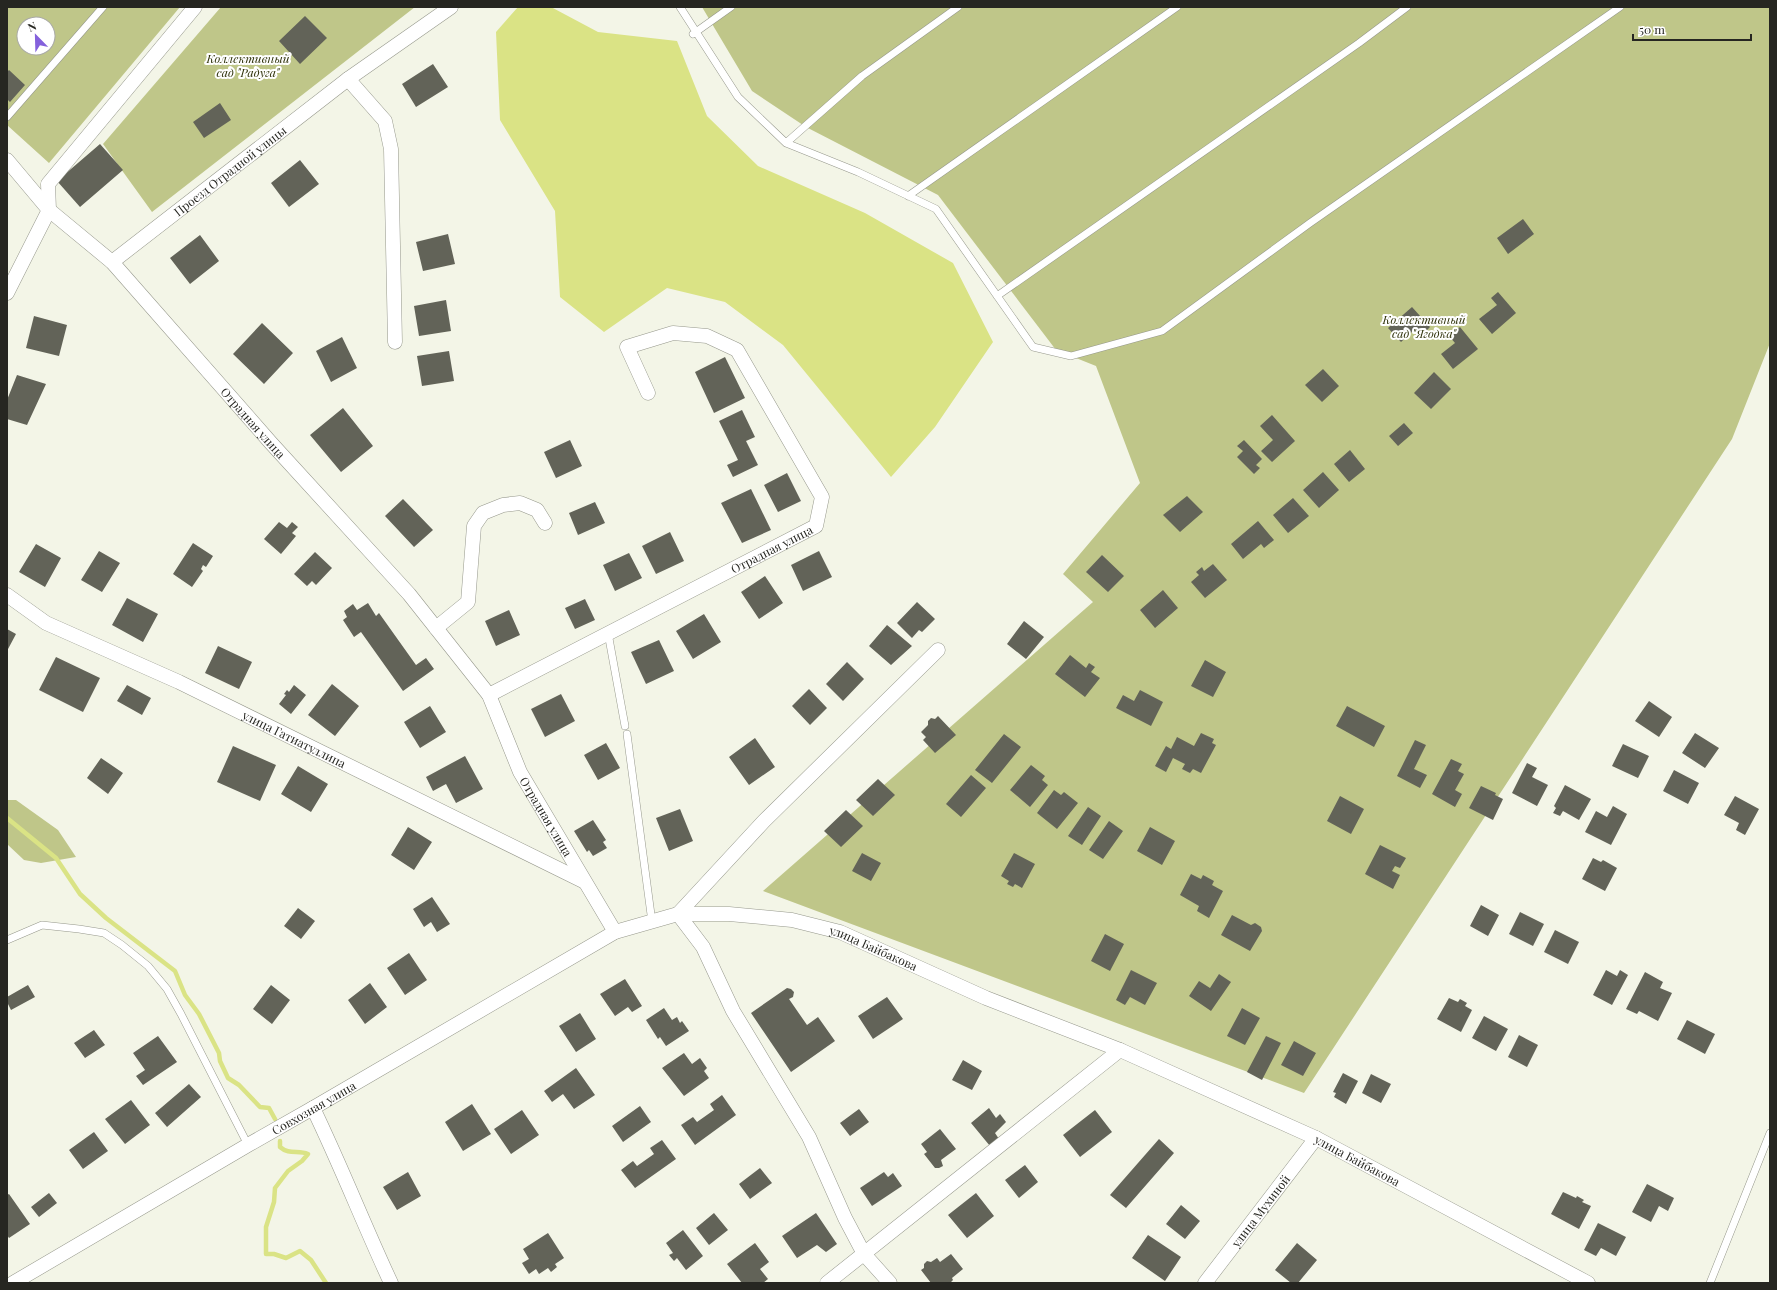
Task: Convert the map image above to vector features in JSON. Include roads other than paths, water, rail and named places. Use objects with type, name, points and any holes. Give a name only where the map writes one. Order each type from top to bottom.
[{"type":"street","points":[[7,293],[49,210],[48,184],[195,7]]},
{"type":"street","name":"Проезд Отрадной улицы","points":[[112,262],[348,78],[450,7]]},
{"type":"street","points":[[348,78],[385,121],[392,149],[395,342]]},
{"type":"street","name":"Отрадная улица","points":[[7,160],[49,210],[112,262],[271,443],[409,594],[489,695],[520,772],[614,932]]},
{"type":"street","name":"Отрадная улица","points":[[489,695],[816,526],[822,497],[737,350],[707,336],[673,333],[627,347],[648,393]]},
{"type":"street","points":[[436,628],[468,602],[474,526],[483,512],[503,505],[520,503],[537,510],[545,523]]},
{"type":"street","name":"улица Гатиатуллина","points":[[7,595],[46,623],[179,682],[583,880]]},
{"type":"street","points":[[890,1283],[864,1254],[845,1218],[808,1137],[733,1011],[703,947],[678,914],[764,821],[938,650]]},
{"type":"street","name":"улица Байбакова","points":[[614,932],[678,914],[729,914],[792,920],[840,932],[986,998],[1120,1050],[1316,1138],[1588,1283]]},
{"type":"street","name":"Совхозная улица","points":[[13,1283],[248,1144],[313,1108],[614,932]]},
{"type":"street","points":[[827,1283],[1120,1050]]},
{"type":"street","points":[[313,1108],[334,1151],[364,1226],[391,1283]]},
{"type":"street","name":"улица Мухиной","points":[[1205,1283],[1316,1138]]},
{"type":"lane","points":[[7,117],[103,7]]},
{"type":"lane","points":[[680,7],[695,33],[738,97],[786,143],[858,172],[936,209],[1033,347],[1071,356],[1162,331],[1310,223],[1620,7]]},
{"type":"lane","points":[[695,33],[731,7]]},
{"type":"lane","points":[[786,143],[862,76],[958,7]]},
{"type":"lane","points":[[908,196],[1177,7]]},
{"type":"lane","points":[[997,296],[1359,43],[1407,7]]},
{"type":"lane","points":[[608,633],[625,726]]},
{"type":"lane","points":[[627,734],[652,922]]},
{"type":"lane","points":[[7,940],[42,925],[104,933],[122,945],[148,966],[167,989],[248,1144]]},
{"type":"lane","points":[[1710,1283],[1770,1133]]},
{"type":"waterway","points":[[7,818],[56,858],[80,894],[106,918],[175,971],[185,995],[199,1014],[219,1053],[220,1061],[228,1078],[239,1085],[260,1107],[269,1108],[275,1119]]},
{"type":"waterway","points":[[280,1141],[280,1147],[287,1151],[308,1154],[302,1161],[288,1171],[275,1188],[274,1202],[266,1227],[266,1254],[274,1254],[286,1258],[300,1251],[311,1260],[326,1283]]},
{"type":"park label","name":"Коллективный сад \"Радуга\"","points":[[248,65]]},
{"type":"park label","name":"Коллективный сад \"Ягодка\"","points":[[1424,326]]}]
